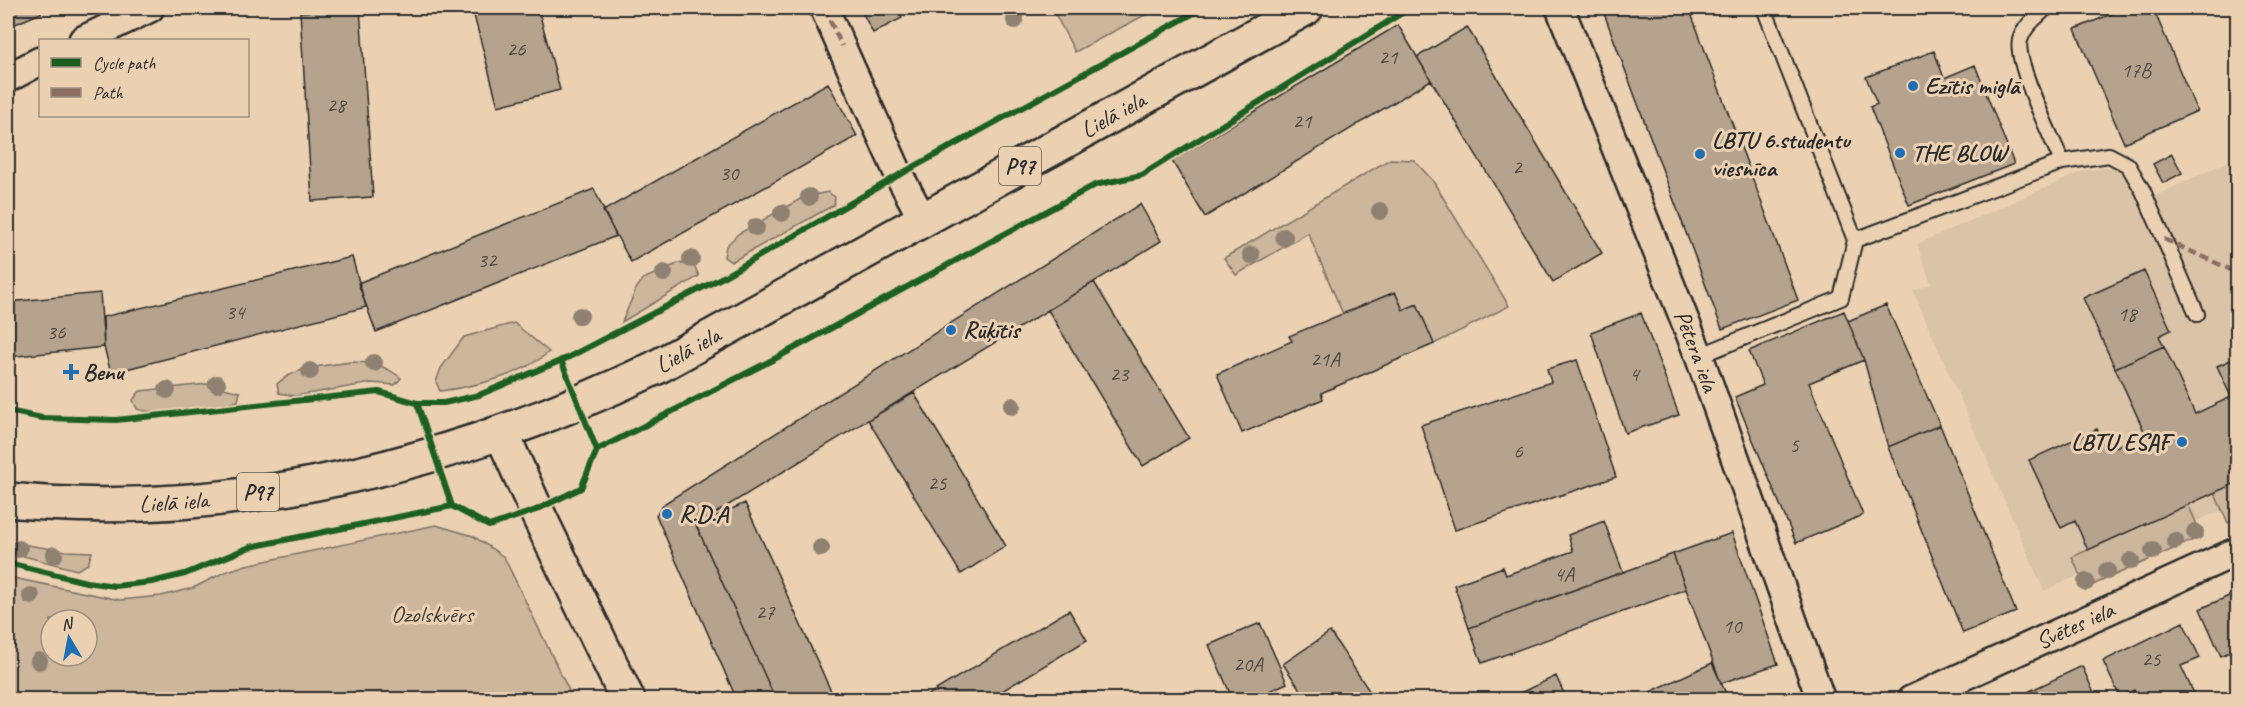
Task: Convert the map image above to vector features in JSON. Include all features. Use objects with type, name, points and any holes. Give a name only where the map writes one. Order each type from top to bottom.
[{"type":"main road","name":"Lielā iela","points":[[8,500],[111,504],[265,491],[414,462],[502,434],[579,404],[655,368],[1306,8]]},
{"type":"main road","points":[[502,434],[536,510],[628,699]]},
{"type":"street","points":[[85,39],[150,8]]},
{"type":"street","points":[[824,8],[899,175],[923,220]]},
{"type":"street","name":"Pētera iela","points":[[1560,8],[1699,356],[1821,699]]},
{"type":"street","points":[[8,78],[39,62]]},
{"type":"street","name":"Svētes iela","points":[[1911,699],[2238,551]]},
{"type":"lane","points":[[1699,356],[1841,298],[1855,240],[1764,8]]},
{"type":"lane","points":[[2046,8],[2023,34],[2020,41],[2020,59],[2062,162]]},
{"type":"lane","points":[[1855,240],[2062,162],[2109,155],[2128,165],[2143,191],[2197,315]]},
{"type":"shaded area","points":[[2237,157],[2237,503],[2044,591],[1913,291],[1931,284],[1917,244],[2086,170],[2111,167],[2128,176],[2140,203]]},
{"type":"green space","points":[[1052,8],[1158,8],[1075,52]]},
{"type":"green space","points":[[1390,159],[1414,160],[1433,181],[1509,306],[1434,344],[1417,305],[1403,310],[1395,292],[1343,314],[1308,233],[1236,275],[1224,258]]},
{"type":"green space","points":[[828,192],[835,197],[834,205],[731,262],[724,257],[726,246],[738,234],[804,197]]},
{"type":"green space","points":[[679,263],[694,265],[699,276],[622,322],[636,289],[643,279]]},
{"type":"green space","points":[[514,323],[549,352],[512,374],[483,383],[440,391],[436,382],[441,368],[464,337]]},
{"type":"green space","points":[[350,362],[377,365],[401,378],[395,385],[372,383],[295,396],[279,393],[277,384],[302,370]]},
{"type":"green space","points":[[207,384],[240,392],[238,401],[201,409],[160,412],[137,409],[133,400],[140,391]]},
{"type":"green space","points":[[2237,482],[2237,519],[2228,523],[2214,492]]},
{"type":"green space","points":[[2188,504],[2202,536],[2086,588],[2072,557]]},
{"type":"green space","name":"Ozolskvērs","points":[[436,525],[473,536],[504,557],[573,699],[8,699],[8,577],[120,600],[161,596],[193,588],[225,572],[246,565]]},
{"type":"green space","points":[[8,542],[66,551],[92,552],[88,564],[77,570],[8,552]]},
{"type":"building","points":[[8,8],[40,8],[41,13],[8,27]]},
{"type":"building","points":[[360,8],[373,197],[312,201],[300,12]]},
{"type":"building","points":[[472,8],[538,8],[560,90],[498,106]]},
{"type":"building","points":[[860,8],[897,8],[902,18],[873,33]]},
{"type":"building","name":"LBTU 6.studentu viesnīca","points":[[1602,8],[1689,8],[1798,300],[1722,329]]},
{"type":"building","points":[[2126,8],[2153,8],[2197,111],[2124,143],[2075,29]]},
{"type":"building","points":[[1398,25],[1431,80],[1205,217],[1172,161]]},
{"type":"building","points":[[1467,27],[1602,253],[1553,282],[1417,57]]},
{"type":"building","points":[[1934,51],[1944,78],[1975,65],[2014,164],[1909,205],[1870,107],[1877,104],[1866,77]]},
{"type":"building","points":[[828,83],[857,136],[631,262],[603,211]]},
{"type":"building","points":[[2172,154],[2182,173],[2163,183],[2153,164]]},
{"type":"building","points":[[594,189],[616,236],[376,332],[358,283]]},
{"type":"building","points":[[1140,204],[1161,241],[696,525],[776,700],[737,700],[656,515],[665,503]]},
{"type":"building","points":[[352,257],[366,307],[111,373],[104,347],[103,317]]},
{"type":"building","points":[[2144,271],[2171,330],[2159,336],[2164,346],[2115,368],[2083,298]]},
{"type":"building","points":[[1094,282],[1189,438],[1143,466],[1048,310]]},
{"type":"building","points":[[1395,292],[1403,310],[1417,304],[1434,344],[1321,393],[1323,399],[1242,433],[1217,374],[1292,341],[1289,336]]},
{"type":"building","points":[[100,293],[104,347],[8,357],[8,302]]},
{"type":"building","points":[[1886,305],[1940,425],[1888,447],[1864,360],[1848,321]]},
{"type":"building","points":[[1844,311],[1864,360],[1809,383],[1863,515],[1796,543],[1735,397],[1763,385],[1749,351]]},
{"type":"building","points":[[1641,313],[1679,415],[1625,433],[1591,332]]},
{"type":"building","name":"LBTU ESAF","points":[[2164,346],[2195,414],[2231,397],[2217,366],[2238,357],[2238,482],[2088,550],[2075,521],[2061,528],[2029,460],[2097,429],[2107,451],[2145,433],[2115,368]]},
{"type":"building","points":[[1577,360],[1616,477],[1455,530],[1421,425],[1551,382],[1547,369]]},
{"type":"building","points":[[914,393],[1006,546],[961,574],[868,420]]},
{"type":"building","points":[[1940,425],[2016,612],[1963,633],[1888,447]]},
{"type":"building","points":[[745,503],[835,700],[776,700],[696,525]]},
{"type":"building","points":[[1604,521],[1623,572],[1469,628],[1454,585],[1503,567],[1506,575],[1573,551],[1568,535]]},
{"type":"building","points":[[1732,533],[1778,664],[1721,683],[1673,554]]},
{"type":"building","points":[[1673,554],[1686,589],[1482,663],[1469,628]]},
{"type":"building","points":[[2238,592],[2238,648],[2221,656],[2200,609]]},
{"type":"building","points":[[1069,610],[1087,640],[987,700],[928,700],[926,696]]},
{"type":"building","points":[[2183,622],[2200,658],[2181,666],[2197,700],[2139,700],[2134,690],[2120,697],[2103,661]]},
{"type":"building","points":[[1260,623],[1287,683],[1249,700],[1233,700],[1209,645]]},
{"type":"building","points":[[1330,632],[1372,695],[1365,700],[1307,700],[1283,664]]},
{"type":"building","points":[[1712,663],[1729,700],[1633,700]]},
{"type":"building","points":[[2082,666],[2097,700],[2011,700]]},
{"type":"building","points":[[1556,676],[1567,700],[1505,700]]},
{"type":"marked path","points":[[824,8],[842,46]]},
{"type":"marked path","points":[[2164,239],[2238,273]]},
{"type":"cycle path","points":[[8,411],[42,418],[116,420],[379,392],[417,403],[444,403],[479,395],[567,358],[723,277],[899,175],[1203,8]]},
{"type":"cycle path","points":[[8,563],[86,582],[115,586],[152,582],[185,574],[250,547],[452,506],[489,526],[536,510],[581,488],[597,450],[778,357],[1095,185],[1142,175],[1410,8]]},
{"type":"cycle path","points":[[561,360],[597,450]]},
{"type":"cycle path","points":[[417,403],[452,506]]},
{"type":"place","name":"Ezītis miglā","points":[[1913,86]]},
{"type":"place","name":"THE BLOW","points":[[1900,153]]},
{"type":"place","name":"LBTU 6.studentu viesnīca","points":[[1700,154]]},
{"type":"place","name":"Rūķītis","points":[[951,330]]},
{"type":"place","name":"Benu","points":[[71,372]]},
{"type":"place","name":"LBTU ESAF","points":[[2182,442]]},
{"type":"place","name":"R.D.A","points":[[667,514]]}]
